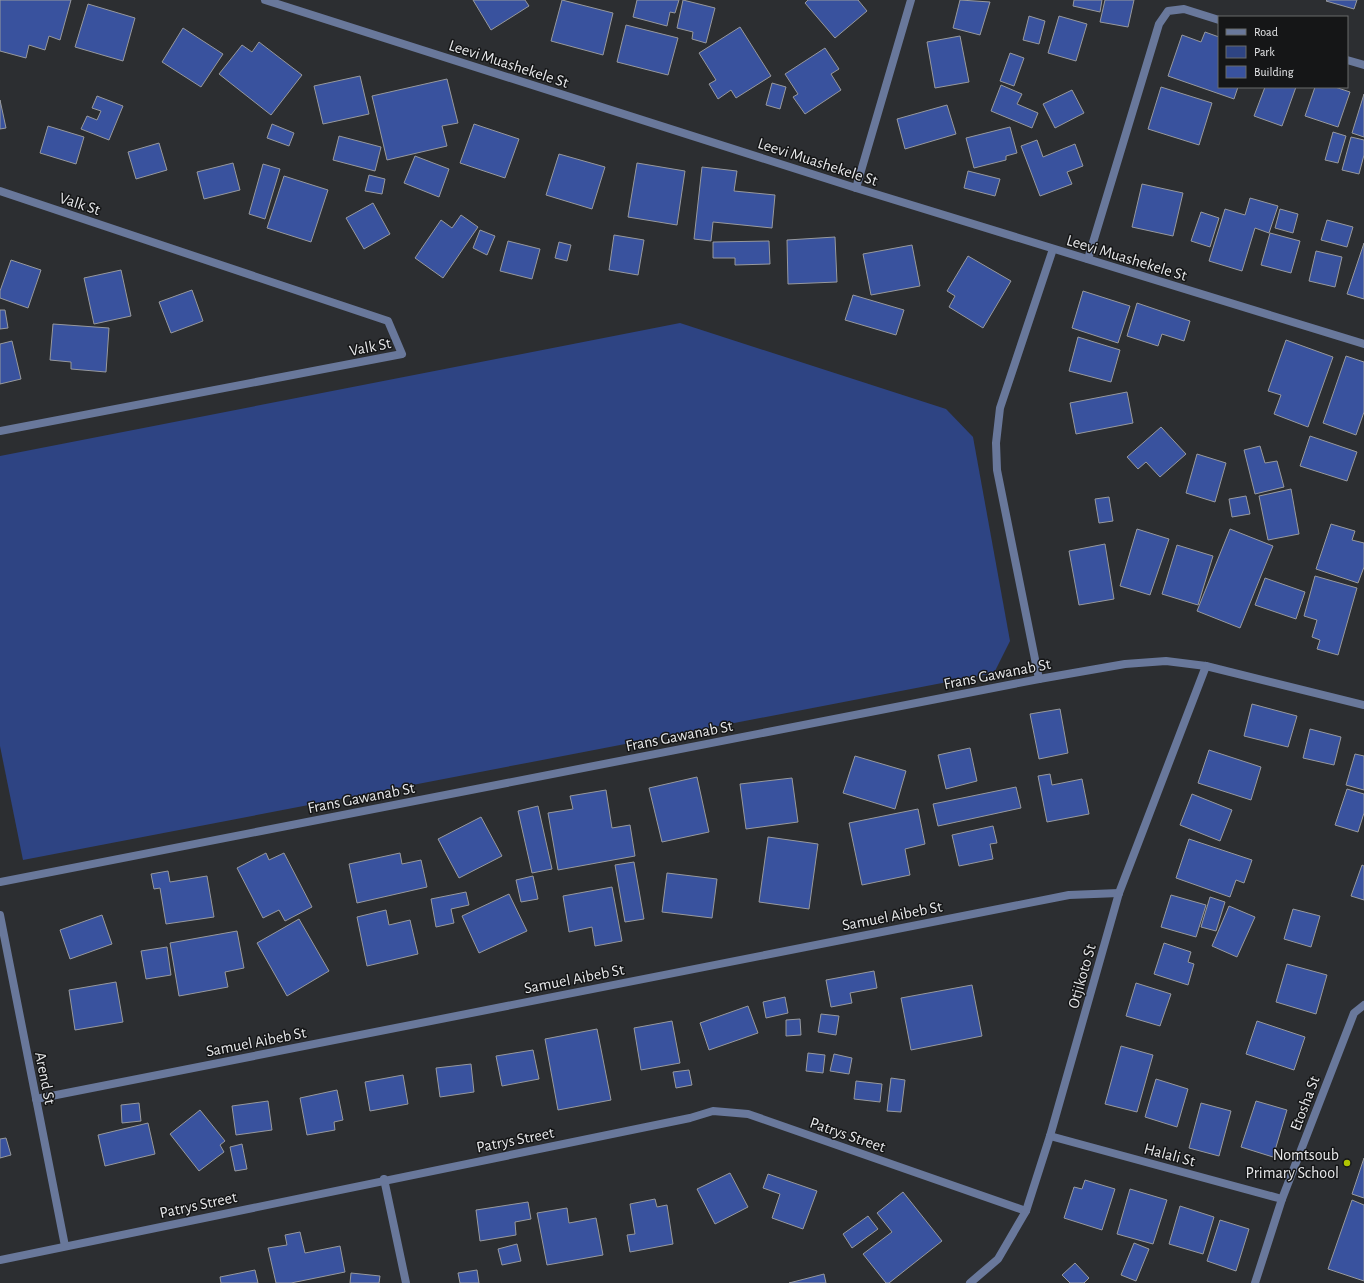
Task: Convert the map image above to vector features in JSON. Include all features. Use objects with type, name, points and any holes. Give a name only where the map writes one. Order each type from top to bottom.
[{"type":"street","name":"Leevi Muashekele St","points":[[265,0],[856,188],[1364,344]]},
{"type":"street","points":[[856,188],[911,0]]},
{"type":"street","points":[[1088,259],[1159,24],[1168,11],[1184,9],[1218,20]]},
{"type":"street","points":[[1348,60],[1364,65]]},
{"type":"street","name":"Valk St","points":[[0,191],[388,321],[402,354],[0,431]]},
{"type":"street","points":[[1039,679],[997,470],[996,443],[1000,408],[1053,249]]},
{"type":"street","name":"Frans Gawanab St","points":[[0,882],[1039,679],[1125,664],[1166,661],[1206,666],[1364,705]]},
{"type":"street","name":"Otjikoto St","points":[[970,1283],[998,1259],[1026,1211],[1050,1136],[1119,893],[1206,666]]},
{"type":"street","name":"Samuel Aibeb St","points":[[36,1098],[1069,895],[1119,893]]},
{"type":"street","name":"Arend St","points":[[0,915],[65,1246]]},
{"type":"street","name":"Etosha St","points":[[1255,1283],[1282,1199],[1354,1013],[1364,1005]]},
{"type":"street","name":"Patrys Street","points":[[0,1260],[384,1179],[690,1118],[713,1111],[748,1114],[1026,1211]]},
{"type":"street","name":"Halali St","points":[[1050,1136],[1282,1199]]},
{"type":"street","points":[[384,1179],[406,1283]]},
{"type":"green space","points":[[680,323],[946,409],[973,437],[1010,641],[994,673],[23,860],[0,746],[0,456]]},
{"type":"building","points":[[0,0],[71,0],[60,40],[49,36],[45,50],[29,45],[26,58],[0,51]]},
{"type":"building","points":[[473,0],[525,0],[529,6],[491,30]]},
{"type":"building","points":[[562,0],[613,13],[603,55],[551,41]]},
{"type":"building","points":[[637,0],[679,0],[675,13],[670,12],[667,26],[633,17]]},
{"type":"building","points":[[683,0],[715,8],[706,43],[692,39],[693,32],[677,28]]},
{"type":"building","points":[[808,0],[858,0],[867,11],[835,38],[805,3]]},
{"type":"building","points":[[960,0],[990,2],[980,35],[953,28]]},
{"type":"building","points":[[1074,0],[1102,0],[1100,12],[1073,6]]},
{"type":"building","points":[[1105,0],[1134,0],[1128,27],[1100,22]]},
{"type":"building","points":[[1357,0],[1354,9],[1326,1]]},
{"type":"building","points":[[88,4],[135,18],[123,61],[75,47]]},
{"type":"building","points":[[1029,16],[1045,21],[1039,44],[1023,40]]},
{"type":"building","points":[[1059,16],[1087,24],[1076,61],[1048,53]]},
{"type":"building","points":[[626,25],[678,38],[668,75],[617,62]]},
{"type":"building","points":[[740,27],[771,76],[736,98],[731,90],[718,99],[709,84],[716,80],[699,53]]},
{"type":"building","points":[[183,28],[223,54],[201,87],[162,62]]},
{"type":"building","points":[[1205,32],[1218,37],[1218,88],[1238,88],[1234,99],[1168,76],[1182,35],[1201,42]]},
{"type":"building","points":[[960,36],[969,82],[935,88],[927,42]]},
{"type":"building","points":[[259,42],[302,75],[271,115],[219,74],[242,45],[252,52]]},
{"type":"building","points":[[825,48],[839,69],[831,74],[841,90],[805,114],[793,97],[798,94],[785,74]]},
{"type":"building","points":[[1010,53],[1024,58],[1014,86],[1000,81]]},
{"type":"building","points":[[360,76],[369,114],[323,124],[314,86]]},
{"type":"building","points":[[447,79],[458,123],[442,126],[447,146],[387,160],[372,96]]},
{"type":"building","points":[[772,83],[786,87],[780,109],[766,105]]},
{"type":"building","points":[[1001,85],[1022,94],[1017,104],[1038,113],[1032,128],[991,111]]},
{"type":"building","points":[[1161,87],[1212,103],[1199,145],[1148,129]]},
{"type":"building","points":[[1265,88],[1296,88],[1282,126],[1254,116]]},
{"type":"building","points":[[1315,88],[1338,88],[1350,92],[1338,127],[1305,116]]},
{"type":"building","points":[[1072,90],[1084,113],[1055,128],[1043,104]]},
{"type":"building","points":[[1364,94],[1364,137],[1352,133]]},
{"type":"building","points":[[97,96],[123,106],[109,140],[81,129],[87,116],[97,120],[101,111],[92,108]]},
{"type":"building","points":[[0,100],[6,128],[0,129]]},
{"type":"building","points":[[947,105],[956,134],[905,149],[897,119]]},
{"type":"building","points":[[272,124],[294,133],[289,146],[267,138]]},
{"type":"building","points":[[474,124],[519,139],[505,178],[460,163]]},
{"type":"building","points":[[48,126],[84,137],[76,164],[40,153]]},
{"type":"building","points":[[1010,127],[1017,153],[1006,156],[1006,160],[974,168],[966,138]]},
{"type":"building","points":[[1333,132],[1346,136],[1338,163],[1325,160]]},
{"type":"building","points":[[339,136],[381,147],[375,171],[333,160]]},
{"type":"building","points":[[1351,137],[1364,140],[1364,155],[1359,174],[1342,170]]},
{"type":"building","points":[[1037,140],[1043,157],[1075,144],[1083,166],[1067,172],[1072,184],[1040,196],[1021,146]]},
{"type":"building","points":[[159,143],[167,170],[136,179],[128,152]]},
{"type":"building","points":[[559,154],[605,167],[592,209],[546,195]]},
{"type":"building","points":[[415,156],[449,169],[439,197],[404,183]]},
{"type":"building","points":[[233,163],[240,190],[204,199],[197,172]]},
{"type":"building","points":[[637,163],[685,171],[677,225],[628,217]]},
{"type":"building","points":[[263,164],[280,169],[265,219],[249,214]]},
{"type":"building","points":[[702,167],[737,171],[734,191],[775,195],[772,228],[713,222],[711,241],[694,239]]},
{"type":"building","points":[[968,171],[1000,179],[995,196],[964,188]]},
{"type":"building","points":[[369,175],[385,179],[382,194],[365,191]]},
{"type":"building","points":[[284,176],[328,190],[311,242],[267,228]]},
{"type":"building","points":[[1142,184],[1183,193],[1173,236],[1132,227]]},
{"type":"building","points":[[1250,198],[1278,206],[1269,233],[1255,228],[1242,271],[1209,261],[1225,209],[1245,215]]},
{"type":"building","points":[[373,203],[390,234],[364,249],[346,218]]},
{"type":"building","points":[[1280,209],[1298,214],[1293,233],[1275,228]]},
{"type":"building","points":[[1201,212],[1219,218],[1210,247],[1191,241]]},
{"type":"building","points":[[461,215],[478,227],[443,278],[415,258],[441,220],[452,228]]},
{"type":"building","points":[[1327,220],[1353,227],[1347,247],[1321,240]]},
{"type":"building","points":[[480,230],[495,236],[487,255],[473,248]]},
{"type":"building","points":[[1270,233],[1300,241],[1291,273],[1261,265]]},
{"type":"building","points":[[614,235],[644,240],[638,275],[609,270]]},
{"type":"building","points":[[835,237],[837,282],[788,284],[787,240]]},
{"type":"building","points":[[508,241],[540,249],[532,279],[500,271]]},
{"type":"building","points":[[769,241],[770,264],[735,265],[735,258],[713,258],[713,242]]},
{"type":"building","points":[[559,242],[571,245],[567,261],[555,258]]},
{"type":"building","points":[[1364,243],[1364,299],[1347,294]]},
{"type":"building","points":[[912,245],[920,286],[871,295],[863,254]]},
{"type":"building","points":[[1316,251],[1342,257],[1335,287],[1309,281]]},
{"type":"building","points":[[968,256],[1011,281],[983,328],[949,307],[955,296],[947,291]]},
{"type":"building","points":[[11,260],[41,270],[28,308],[0,298],[0,291]]},
{"type":"building","points":[[121,270],[131,316],[94,324],[84,278]]},
{"type":"building","points":[[192,290],[203,321],[171,333],[159,302]]},
{"type":"building","points":[[1083,291],[1130,306],[1118,343],[1072,328]]},
{"type":"building","points":[[853,295],[904,310],[896,335],[845,320]]},
{"type":"building","points":[[1137,303],[1190,321],[1184,341],[1162,334],[1158,346],[1127,336]]},
{"type":"building","points":[[0,310],[5,310],[8,328],[0,329]]},
{"type":"building","points":[[53,324],[109,328],[106,372],[71,369],[71,362],[50,360]]},
{"type":"building","points":[[1078,337],[1120,350],[1111,382],[1069,371]]},
{"type":"building","points":[[1286,340],[1333,357],[1308,427],[1274,414],[1281,395],[1268,391]]},
{"type":"building","points":[[12,341],[21,379],[0,384],[0,344]]},
{"type":"building","points":[[1346,356],[1364,362],[1364,412],[1356,435],[1323,423]]},
{"type":"building","points":[[1127,392],[1133,423],[1076,434],[1070,403]]},
{"type":"building","points":[[1161,427],[1186,454],[1160,477],[1146,462],[1138,469],[1127,457]]},
{"type":"building","points":[[1310,436],[1357,452],[1347,481],[1300,466]]},
{"type":"building","points":[[1260,446],[1265,463],[1277,461],[1284,487],[1255,494],[1244,450]]},
{"type":"building","points":[[1197,454],[1226,463],[1215,502],[1186,493]]},
{"type":"building","points":[[1291,489],[1299,534],[1268,540],[1259,496]]},
{"type":"building","points":[[1246,496],[1250,514],[1232,517],[1229,499]]},
{"type":"building","points":[[1109,497],[1113,521],[1099,523],[1095,499]]},
{"type":"building","points":[[1331,524],[1355,531],[1352,540],[1364,543],[1364,567],[1358,583],[1316,569]]},
{"type":"building","points":[[1137,529],[1169,539],[1150,595],[1120,586]]},
{"type":"building","points":[[1230,529],[1273,546],[1240,628],[1197,611]]},
{"type":"building","points":[[1105,544],[1114,599],[1079,605],[1069,551]]},
{"type":"building","points":[[1177,545],[1213,556],[1198,605],[1162,594]]},
{"type":"building","points":[[1315,576],[1357,588],[1338,655],[1317,649],[1320,640],[1312,637],[1317,620],[1304,616]]},
{"type":"building","points":[[1265,578],[1305,592],[1296,619],[1255,605]]},
{"type":"building","points":[[1252,704],[1297,716],[1288,747],[1244,736]]},
{"type":"building","points":[[1060,709],[1068,753],[1039,759],[1030,714]]},
{"type":"building","points":[[1310,729],[1341,737],[1334,765],[1303,758]]},
{"type":"building","points":[[970,748],[977,781],[946,789],[938,755]]},
{"type":"building","points":[[1209,750],[1261,767],[1251,800],[1198,783]]},
{"type":"building","points":[[1355,754],[1364,756],[1364,790],[1346,785]]},
{"type":"building","points":[[855,756],[906,771],[895,809],[843,793]]},
{"type":"building","points":[[1050,774],[1052,785],[1082,779],[1089,814],[1047,822],[1038,776]]},
{"type":"building","points":[[697,777],[709,832],[662,842],[649,788]]},
{"type":"building","points":[[792,778],[798,822],[746,829],[740,784]]},
{"type":"building","points":[[1016,787],[1021,808],[938,826],[933,804]]},
{"type":"building","points":[[1347,789],[1364,794],[1364,813],[1358,832],[1335,825]]},
{"type":"building","points":[[606,790],[612,828],[630,825],[635,856],[558,870],[548,813],[573,809],[570,796]]},
{"type":"building","points":[[1192,794],[1232,810],[1220,841],[1180,825]]},
{"type":"building","points":[[538,806],[552,869],[532,873],[518,811]]},
{"type":"building","points":[[918,809],[925,844],[905,849],[910,875],[862,885],[849,823]]},
{"type":"building","points":[[481,817],[502,856],[459,878],[438,839]]},
{"type":"building","points":[[993,826],[997,843],[990,844],[993,859],[959,866],[952,835]]},
{"type":"building","points":[[768,837],[818,844],[809,909],[759,902]]},
{"type":"building","points":[[1189,839],[1252,860],[1244,883],[1236,880],[1230,897],[1176,878]]},
{"type":"building","points":[[266,853],[269,860],[284,853],[312,907],[285,921],[279,910],[263,918],[237,868]]},
{"type":"building","points":[[400,853],[402,864],[421,860],[427,887],[357,903],[349,864]]},
{"type":"building","points":[[634,862],[644,919],[625,922],[615,865]]},
{"type":"building","points":[[1362,865],[1364,866],[1364,900],[1351,896]]},
{"type":"building","points":[[168,871],[170,882],[207,876],[214,917],[166,924],[160,888],[154,889],[151,874]]},
{"type":"building","points":[[667,873],[717,879],[712,918],[662,912]]},
{"type":"building","points":[[533,876],[538,899],[521,902],[516,880]]},
{"type":"building","points":[[612,887],[622,941],[595,946],[592,927],[569,932],[563,896]]},
{"type":"building","points":[[466,892],[469,905],[451,909],[454,923],[436,927],[431,899]]},
{"type":"building","points":[[509,894],[527,931],[479,953],[462,916]]},
{"type":"building","points":[[1171,895],[1206,905],[1196,937],[1161,927]]},
{"type":"building","points":[[1210,897],[1225,902],[1216,931],[1201,927]]},
{"type":"building","points":[[1229,906],[1255,917],[1237,957],[1212,946]]},
{"type":"building","points":[[1293,909],[1320,916],[1311,947],[1284,939]]},
{"type":"building","points":[[386,910],[389,925],[410,920],[418,954],[367,966],[357,917]]},
{"type":"building","points":[[102,915],[112,944],[70,959],[60,930]]},
{"type":"building","points":[[299,919],[329,971],[287,996],[257,943]]},
{"type":"building","points":[[237,931],[244,968],[225,972],[228,987],[179,996],[170,943]]},
{"type":"building","points":[[1164,943],[1191,952],[1188,962],[1194,964],[1188,985],[1154,974]]},
{"type":"building","points":[[167,947],[171,975],[146,979],[141,951]]},
{"type":"building","points":[[1287,964],[1327,975],[1316,1014],[1276,1002]]},
{"type":"building","points":[[874,971],[877,988],[850,993],[852,1003],[831,1007],[826,980]]},
{"type":"building","points":[[116,982],[123,1022],[75,1030],[69,990]]},
{"type":"building","points":[[1136,983],[1171,994],[1160,1026],[1126,1016]]},
{"type":"building","points":[[972,985],[982,1036],[911,1050],[901,998]]},
{"type":"building","points":[[785,997],[788,1013],[766,1018],[763,1002]]},
{"type":"building","points":[[748,1006],[758,1033],[709,1050],[700,1023]]},
{"type":"building","points":[[821,1014],[839,1016],[836,1035],[818,1032]]},
{"type":"building","points":[[800,1019],[801,1035],[786,1036],[786,1020]]},
{"type":"building","points":[[672,1021],[680,1063],[641,1070],[634,1028]]},
{"type":"building","points":[[1257,1021],[1305,1037],[1294,1070],[1246,1054]]},
{"type":"building","points":[[597,1029],[611,1100],[558,1110],[545,1039]]},
{"type":"building","points":[[1121,1046],[1153,1055],[1137,1112],[1105,1104]]},
{"type":"building","points":[[533,1050],[539,1079],[502,1086],[496,1056]]},
{"type":"building","points":[[808,1053],[825,1055],[823,1073],[806,1071]]},
{"type":"building","points":[[834,1054],[852,1058],[849,1074],[830,1071]]},
{"type":"building","points":[[471,1064],[474,1092],[440,1097],[436,1068]]},
{"type":"building","points":[[689,1070],[692,1085],[676,1088],[673,1072]]},
{"type":"building","points":[[403,1075],[408,1104],[370,1111],[365,1082]]},
{"type":"building","points":[[891,1078],[905,1080],[901,1112],[887,1111]]},
{"type":"building","points":[[1156,1079],[1188,1089],[1177,1127],[1145,1117]]},
{"type":"building","points":[[856,1081],[882,1084],[880,1102],[854,1099]]},
{"type":"building","points":[[337,1090],[343,1120],[334,1122],[335,1130],[307,1135],[300,1098]]},
{"type":"building","points":[[268,1101],[272,1130],[236,1135],[232,1106]]},
{"type":"building","points":[[1256,1101],[1287,1110],[1273,1157],[1241,1147]]},
{"type":"building","points":[[139,1103],[141,1121],[122,1123],[121,1105]]},
{"type":"building","points":[[1201,1103],[1231,1111],[1219,1156],[1189,1148]]},
{"type":"building","points":[[200,1110],[225,1141],[220,1145],[224,1152],[199,1171],[170,1134]]},
{"type":"building","points":[[148,1123],[155,1154],[105,1166],[98,1135]]},
{"type":"building","points":[[6,1138],[11,1155],[0,1158],[0,1139]]},
{"type":"building","points":[[242,1144],[247,1169],[235,1171],[230,1147]]},
{"type":"building","points":[[1364,1158],[1364,1198],[1352,1194]]},
{"type":"building","points":[[730,1173],[748,1207],[715,1224],[697,1189]]},
{"type":"building","points":[[768,1174],[817,1191],[803,1229],[772,1218],[780,1194],[763,1188]]},
{"type":"building","points":[[1085,1180],[1115,1189],[1102,1230],[1064,1218],[1074,1187],[1082,1189]]},
{"type":"building","points":[[1130,1189],[1167,1200],[1153,1244],[1117,1234]]},
{"type":"building","points":[[903,1192],[942,1241],[889,1283],[886,1283],[863,1254],[892,1232],[877,1213]]},
{"type":"building","points":[[655,1199],[657,1207],[667,1205],[673,1244],[630,1252],[627,1235],[635,1234],[630,1204]]},
{"type":"building","points":[[1352,1200],[1364,1205],[1364,1281],[1328,1269]]},
{"type":"building","points":[[528,1202],[531,1219],[515,1222],[516,1235],[480,1241],[476,1210]]},
{"type":"building","points":[[1180,1206],[1214,1217],[1203,1254],[1169,1244]]},
{"type":"building","points":[[567,1208],[569,1223],[596,1218],[603,1255],[547,1265],[537,1213]]},
{"type":"building","points":[[868,1216],[878,1229],[852,1248],[843,1234]]},
{"type":"building","points":[[1220,1220],[1249,1229],[1236,1271],[1207,1261]]},
{"type":"building","points":[[300,1232],[305,1253],[340,1246],[345,1272],[291,1283],[276,1283],[268,1248],[287,1245],[285,1235]]},
{"type":"building","points":[[1134,1243],[1149,1249],[1136,1281],[1121,1275]]},
{"type":"building","points":[[517,1244],[521,1261],[502,1265],[498,1249]]},
{"type":"building","points":[[1075,1263],[1089,1278],[1084,1283],[1070,1283],[1062,1275]]},
{"type":"building","points":[[255,1270],[258,1283],[221,1283],[220,1277]]},
{"type":"building","points":[[477,1270],[479,1283],[460,1283],[458,1273]]},
{"type":"building","points":[[351,1273],[380,1276],[379,1283],[350,1283]]},
{"type":"building","points":[[824,1274],[826,1283],[789,1283]]},
{"type":"place","name":"Nomtsoub Primary School","points":[[1347,1163]]}]
